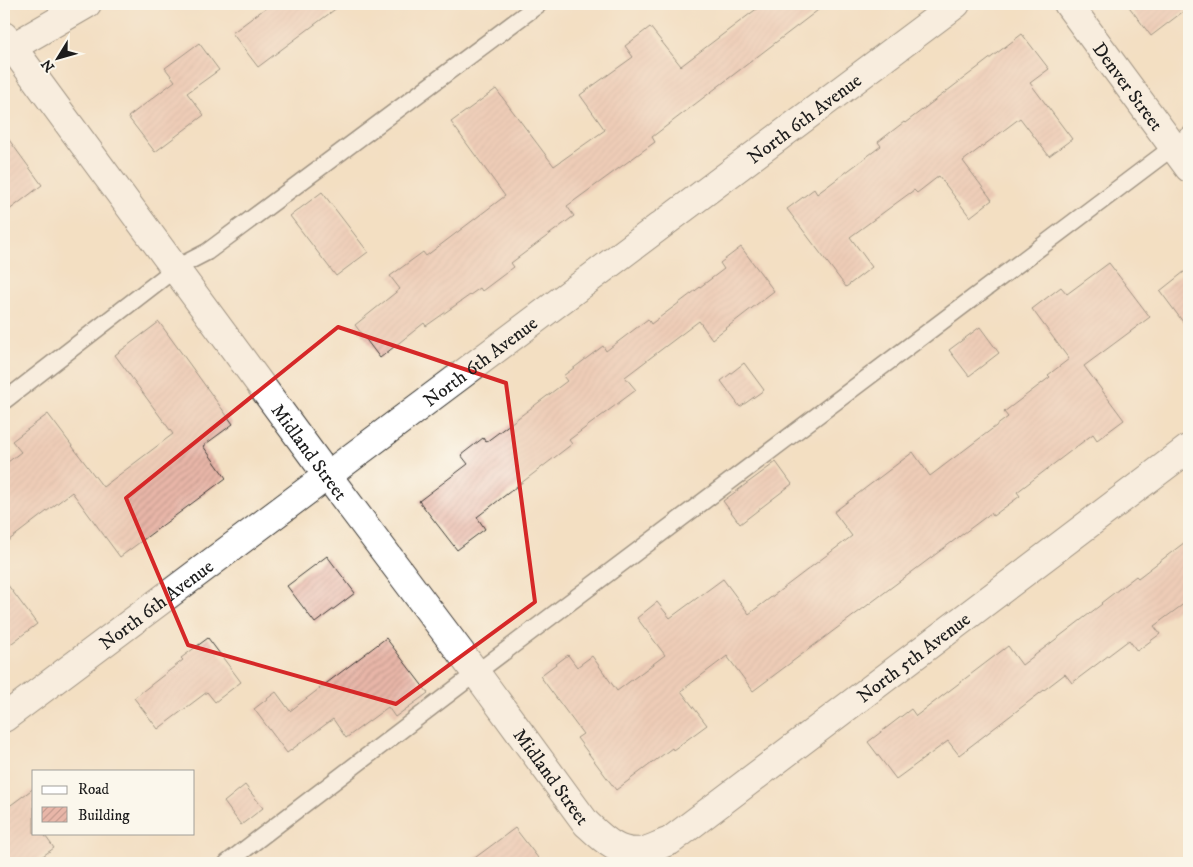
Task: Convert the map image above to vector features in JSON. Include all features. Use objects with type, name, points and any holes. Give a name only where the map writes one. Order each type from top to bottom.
[{"type":"street","points":[[7,45],[87,4]]},
{"type":"street","name":"North 6th Avenue","points":[[4,718],[956,4]]},
{"type":"street","name":"Denver Street","points":[[1068,4],[1184,150]]},
{"type":"street","name":"Midland Street","points":[[7,45],[176,268],[327,475],[586,822],[607,843],[631,852]]},
{"type":"street","name":"North 5th Avenue","points":[[631,852],[644,851],[670,841],[1189,448]]},
{"type":"lane","points":[[4,400],[176,268],[207,252],[538,4]]},
{"type":"lane","points":[[227,863],[476,673],[1184,150]]},
{"type":"highlighted area","points":[[338,327],[506,383],[535,602],[396,704],[188,645],[126,498]]},
{"type":"building","points":[[271,4],[342,4],[258,67],[232,33]]},
{"type":"building","points":[[763,4],[826,4],[652,137],[655,142],[567,206],[574,216],[511,263],[514,267],[482,291],[480,288],[426,326],[424,323],[380,358],[355,325],[400,289],[390,276],[423,252],[426,256],[505,196],[451,122],[496,89],[554,166],[605,130],[580,95],[633,57],[625,46],[650,27],[681,66]]},
{"type":"building","points":[[1127,4],[1189,4],[1189,7],[1151,36]]},
{"type":"building","points":[[1022,34],[1049,69],[1030,83],[1072,139],[1049,156],[1020,118],[963,161],[992,200],[970,217],[939,176],[917,193],[914,190],[850,237],[872,267],[846,287],[787,209],[814,189],[817,194],[881,146],[878,142]]},
{"type":"building","points":[[199,43],[219,70],[187,93],[204,115],[155,152],[128,117],[175,81],[165,68]]},
{"type":"building","points":[[4,133],[42,185],[4,214]]},
{"type":"building","points":[[322,192],[368,252],[336,276],[290,216]]},
{"type":"building","points":[[741,247],[774,291],[712,339],[699,321],[625,377],[636,390],[569,440],[572,444],[477,517],[485,529],[457,550],[419,501],[468,464],[461,455],[483,438],[486,442],[567,381],[563,376],[603,346],[606,351],[648,319],[651,324],[724,269],[720,263]]},
{"type":"building","points":[[1109,263],[1150,317],[1084,366],[1124,420],[1097,440],[1093,434],[1017,492],[1020,496],[993,516],[991,513],[753,691],[727,656],[681,691],[707,725],[673,750],[672,748],[616,790],[577,738],[583,734],[540,676],[568,655],[577,667],[592,656],[617,691],[665,655],[637,618],[657,602],[670,618],[723,579],[749,614],[852,536],[834,512],[913,452],[930,476],[1008,417],[1004,412],[1050,377],[1048,375],[1069,359],[1032,309],[1061,287],[1067,294]]},
{"type":"building","points":[[1189,268],[1189,330],[1160,291]]},
{"type":"building","points":[[159,322],[233,424],[203,446],[226,478],[120,557],[72,492],[4,544],[4,465],[21,452],[12,441],[48,414],[103,487],[173,434],[115,355]]},
{"type":"building","points":[[980,327],[999,353],[969,376],[949,350]]},
{"type":"building","points":[[744,363],[764,390],[740,407],[721,381]]},
{"type":"building","points":[[776,462],[792,484],[740,524],[723,501]]},
{"type":"building","points":[[1189,539],[1189,600],[1154,626],[1160,634],[1137,651],[1129,640],[1072,683],[1065,674],[959,755],[948,741],[896,779],[868,742],[911,709],[916,716],[1008,646],[1022,665],[1136,576],[1138,578]]},
{"type":"building","points":[[327,556],[355,593],[315,623],[287,586]]},
{"type":"building","points":[[4,580],[37,624],[4,649]]},
{"type":"building","points":[[208,638],[241,682],[215,702],[207,692],[158,729],[134,698]]},
{"type":"building","points":[[386,638],[428,693],[395,717],[388,707],[346,738],[333,719],[287,753],[254,709],[276,692],[290,711]]},
{"type":"building","points":[[245,785],[263,808],[241,825],[224,802]]},
{"type":"building","points":[[32,789],[32,834],[44,834],[54,848],[33,863],[4,863],[4,810]]},
{"type":"building","points":[[515,828],[542,863],[468,863]]}]
